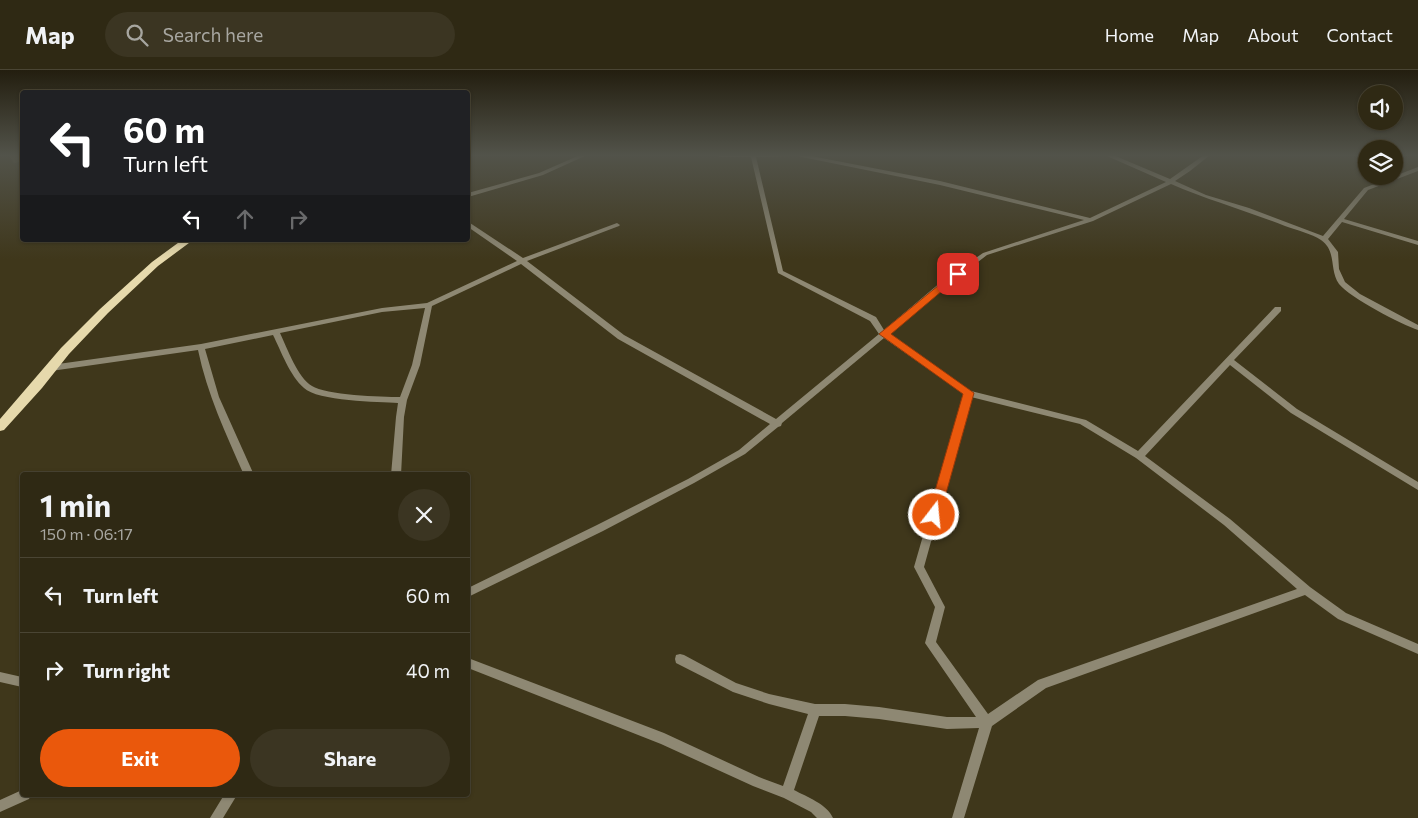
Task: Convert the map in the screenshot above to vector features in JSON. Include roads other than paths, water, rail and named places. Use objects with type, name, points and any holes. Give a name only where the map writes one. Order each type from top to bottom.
[{"type":"main road","points":[[0,426],[20,406],[64,351],[120,294],[155,264],[185,242]]},
{"type":"street","points":[[470,194],[486,190]]},
{"type":"street","points":[[761,190],[780,272],[873,319],[884,334],[968,393],[1083,422],[1139,456],[1227,522],[1306,590],[1342,616],[1418,649]]},
{"type":"street","points":[[968,190],[1091,220]]},
{"type":"street","points":[[470,592],[691,481],[742,452],[944,284],[985,254],[1091,220],[1154,190]]},
{"type":"street","points":[[1189,190],[1324,239],[1335,252],[1336,269],[1342,283],[1357,296],[1418,328]]},
{"type":"street","points":[[1324,239],[1365,190]]},
{"type":"street","points":[[1341,220],[1418,243]]},
{"type":"street","points":[[470,225],[522,261],[621,336],[778,424]]},
{"type":"street","points":[[51,368],[201,347],[382,310],[429,305],[522,261],[617,225]]},
{"type":"street","points":[[396,472],[396,446],[403,400],[416,366],[429,305]]},
{"type":"street","points":[[1139,456],[1278,309]]},
{"type":"street","points":[[275,331],[299,376],[309,389],[322,393],[374,399],[403,400]]},
{"type":"street","points":[[201,347],[204,366],[213,395],[248,472]]},
{"type":"street","points":[[1230,361],[1294,411],[1418,486]]},
{"type":"street","points":[[968,393],[919,567],[940,607],[930,642],[987,722]]},
{"type":"street","points":[[680,659],[733,686],[769,699],[816,710],[880,713],[947,723],[987,722],[1042,684],[1306,590]]},
{"type":"street","points":[[470,664],[664,739],[757,782],[787,793],[815,808],[827,818]]},
{"type":"street","points":[[0,677],[20,682]]},
{"type":"street","points":[[787,793],[816,710]]},
{"type":"street","points":[[958,818],[987,722]]},
{"type":"street","points":[[0,806],[20,797]]},
{"type":"street","points":[[216,818],[230,797]]}]
